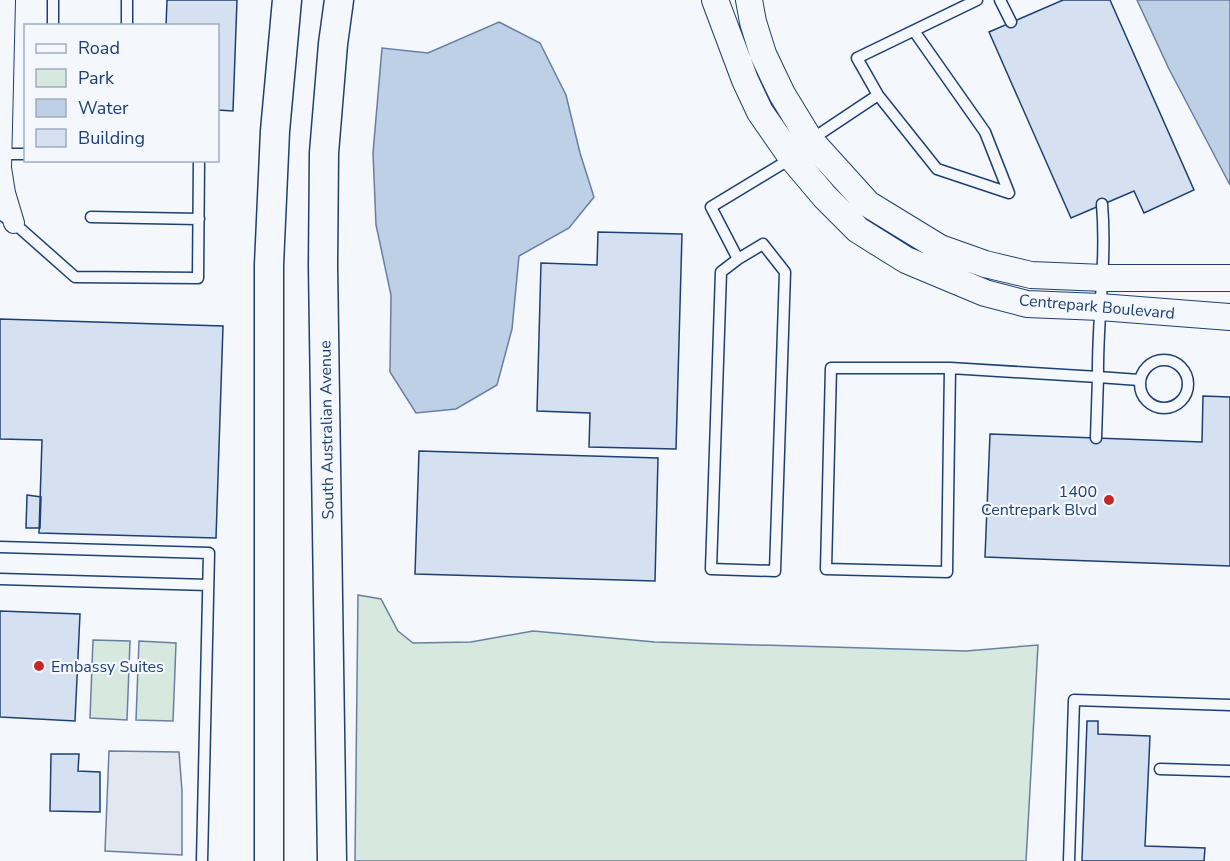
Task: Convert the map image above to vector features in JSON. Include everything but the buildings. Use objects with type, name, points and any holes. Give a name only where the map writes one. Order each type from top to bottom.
[{"type":"main road","points":[[269,861],[269,264],[275,131],[287,0]]},
{"type":"main road","name":"South Australian Avenue","points":[[332,861],[323,254],[324,153],[339,0]]},
{"type":"street","points":[[5,0],[0,154],[5,222]]},
{"type":"street","name":"Centrepark Boulevard","points":[[715,0],[745,80],[760,112],[792,158],[825,197],[858,230],[906,260],[985,293],[1027,304],[1230,317]]},
{"type":"street","name":"Centrepark Boulevard","points":[[749,0],[763,54],[782,94],[810,140],[868,204],[940,248],[986,264],[1031,275],[1104,278],[1230,278]]},
{"type":"lane","points":[[53,0],[53,24]]},
{"type":"lane","points":[[127,0],[127,24]]},
{"type":"lane","points":[[914,31],[985,132],[1009,193],[937,170],[878,95],[857,58],[977,0]]},
{"type":"lane","points":[[1000,0],[1011,22]]},
{"type":"lane","points":[[738,259],[711,207],[792,158],[810,140],[878,95]]},
{"type":"lane","points":[[0,154],[24,154]]},
{"type":"lane","points":[[5,222],[75,277],[198,278],[199,162]]},
{"type":"lane","points":[[1096,438],[1097,333],[1104,278],[1105,238],[1102,204]]},
{"type":"lane","points":[[91,217],[199,219]]},
{"type":"lane","points":[[763,244],[785,272],[775,571],[711,569],[721,272],[738,259],[763,244]]},
{"type":"lane","points":[[1161,360],[1169,360],[1183,368],[1188,383],[1187,391],[1178,404],[1163,409],[1148,403],[1139,388],[1139,380],[1147,366],[1161,360]]},
{"type":"lane","points":[[950,368],[947,572],[826,569],[831,368],[950,368],[1139,380]]},
{"type":"lane","points":[[0,547],[209,553],[202,861]]},
{"type":"lane","points":[[0,579],[208,585]]},
{"type":"lane","points":[[1069,861],[1074,700],[1230,705]]},
{"type":"lane","points":[[1160,769],[1230,771]]},
{"type":"green space","points":[[358,595],[381,599],[398,631],[413,643],[471,642],[533,631],[655,642],[966,651],[1038,645],[1026,861],[355,861]]},
{"type":"green space","points":[[93,640],[130,641],[127,720],[90,718]]},
{"type":"green space","points":[[139,641],[176,643],[173,721],[136,720]]},
{"type":"shaded area","points":[[109,751],[179,752],[182,791],[182,855],[105,851]]},
{"type":"water","points":[[1137,0],[1230,0],[1230,185],[1169,69]]},
{"type":"water","points":[[499,22],[540,43],[566,95],[580,153],[594,197],[569,228],[519,256],[512,329],[497,385],[456,409],[416,413],[390,372],[391,295],[376,225],[373,153],[382,48],[428,53]]},
{"type":"place","name":"1400 Centrepark Blvd","points":[[1109,500]]},
{"type":"place","name":"Embassy Suites","points":[[39,666]]}]
